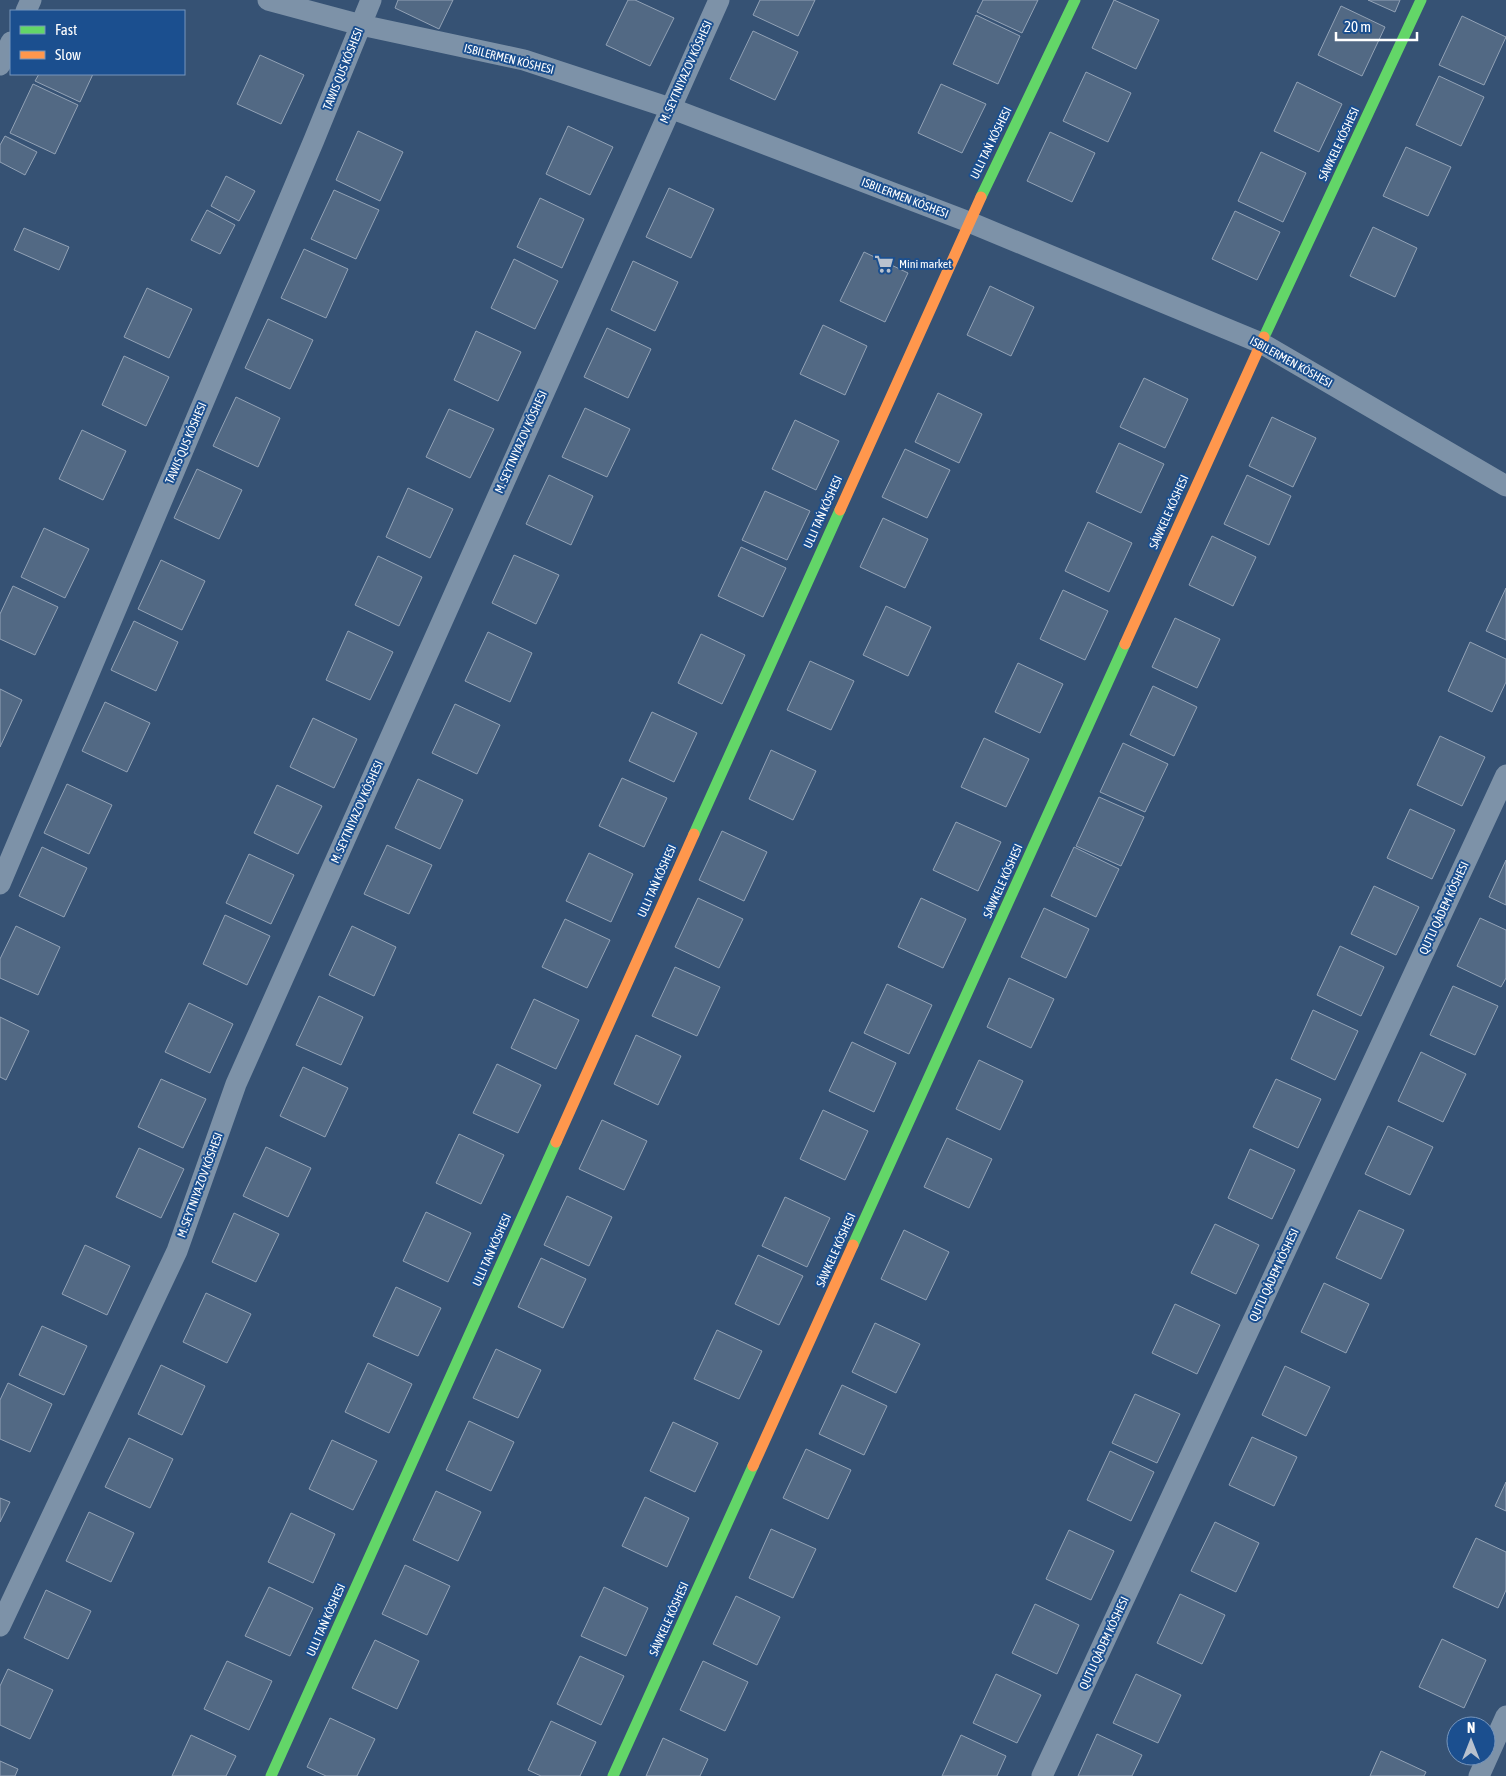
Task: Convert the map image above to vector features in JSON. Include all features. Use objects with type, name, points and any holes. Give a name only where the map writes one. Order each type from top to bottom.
[{"type":"street","name":"ISBILERMEN KÓSHESI","points":[[268,0],[361,25],[524,60],[670,108],[968,222],[1261,343],[1506,486]]},
{"type":"street","points":[[0,884],[371,0]]},
{"type":"street","name":"M. SEYTNIYAZOV KÓSHESI","points":[[0,1626],[177,1251],[236,1084],[719,0]]},
{"type":"street","points":[[271,1776],[968,222],[1075,0]]},
{"type":"street","name":"SÁWKELE KÓSHESI","points":[[613,1776],[1261,343],[1421,0]]},
{"type":"street","points":[[0,65],[10,44]]},
{"type":"street","points":[[1042,1776],[1506,775]]},
{"type":"street","points":[[1479,1776],[1506,1716]]},
{"type":"building","points":[[398,0],[453,0],[439,29],[395,8]]},
{"type":"building","points":[[628,0],[635,0],[674,18],[650,66],[606,45]]},
{"type":"building","points":[[760,0],[815,0],[798,36],[753,15]]},
{"type":"building","points":[[983,0],[1038,0],[1022,33],[977,12]]},
{"type":"building","points":[[1114,0],[1159,20],[1136,69],[1092,48]]},
{"type":"building","points":[[1368,0],[1400,0],[1395,12]]},
{"type":"building","points":[[1341,6],[1385,27],[1362,76],[1318,55]]},
{"type":"building","points":[[976,15],[1020,36],[998,84],[953,64]]},
{"type":"building","points":[[1462,16],[1506,37],[1484,85],[1439,65]]},
{"type":"building","points":[[753,31],[798,52],[775,100],[730,79]]},
{"type":"building","points":[[260,55],[304,75],[281,124],[237,104]]},
{"type":"building","points":[[1086,72],[1131,93],[1108,142],[1063,121]]},
{"type":"building","points":[[38,75],[93,75],[80,102],[35,81]]},
{"type":"building","points":[[1439,76],[1484,97],[1461,146],[1416,125]]},
{"type":"building","points":[[1297,82],[1342,104],[1319,152],[1274,131]]},
{"type":"building","points":[[33,84],[78,105],[55,154],[10,133]]},
{"type":"building","points":[[941,84],[986,104],[962,153],[918,133]]},
{"type":"building","points":[[568,126],[613,147],[590,195],[546,174]]},
{"type":"building","points":[[358,131],[403,152],[380,201],[336,180]]},
{"type":"building","points":[[1050,132],[1095,153],[1072,202],[1027,181]]},
{"type":"building","points":[[5,136],[37,152],[25,175],[0,162],[0,145]]},
{"type":"building","points":[[1406,147],[1451,167],[1428,216],[1383,196]]},
{"type":"building","points":[[1261,152],[1306,173],[1283,222],[1238,201]]},
{"type":"building","points":[[226,176],[255,191],[239,221],[211,206]]},
{"type":"building","points":[[669,188],[714,209],[691,258],[646,237]]},
{"type":"building","points":[[334,190],[379,210],[356,259],[311,239]]},
{"type":"building","points":[[540,198],[584,219],[562,268],[517,247]]},
{"type":"building","points":[[207,210],[235,225],[220,254],[191,240]]},
{"type":"building","points":[[1235,211],[1280,232],[1257,280],[1212,259]]},
{"type":"building","points":[[1373,227],[1417,248],[1395,297],[1350,276]]},
{"type":"building","points":[[24,228],[69,247],[59,270],[14,250]]},
{"type":"building","points":[[304,249],[348,269],[326,318],[281,298]]},
{"type":"building","points":[[864,252],[908,273],[885,322],[840,301]]},
{"type":"building","points":[[514,259],[558,281],[535,329],[491,308]]},
{"type":"building","points":[[633,261],[678,282],[655,331],[611,310]]},
{"type":"building","points":[[990,286],[1034,307],[1011,356],[967,335]]},
{"type":"building","points":[[147,288],[192,309],[169,358],[124,337]]},
{"type":"building","points":[[268,319],[313,340],[290,389],[245,368]]},
{"type":"building","points":[[823,325],[867,346],[845,395],[800,374]]},
{"type":"building","points":[[607,328],[651,349],[628,398],[584,377]]},
{"type":"building","points":[[476,331],[521,352],[498,401],[454,380]]},
{"type":"building","points":[[124,356],[169,377],[146,426],[102,405]]},
{"type":"building","points":[[1144,378],[1188,399],[1165,448],[1120,427]]},
{"type":"building","points":[[938,393],[982,414],[959,463],[915,442]]},
{"type":"building","points":[[236,397],[280,418],[258,467],[213,446]]},
{"type":"building","points":[[585,408],[630,429],[607,477],[562,457]]},
{"type":"building","points":[[449,409],[494,429],[470,478],[426,457]]},
{"type":"building","points":[[1272,417],[1316,438],[1293,487],[1249,466]]},
{"type":"building","points":[[795,420],[839,441],[816,490],[772,469]]},
{"type":"building","points":[[82,430],[126,451],[103,500],[59,479]]},
{"type":"building","points":[[1119,443],[1164,464],[1141,513],[1096,492]]},
{"type":"building","points":[[905,449],[950,470],[927,518],[882,497]]},
{"type":"building","points":[[197,469],[242,490],[219,539],[174,518]]},
{"type":"building","points":[[549,475],[593,496],[571,545],[526,524]]},
{"type":"building","points":[[1247,475],[1291,496],[1269,545],[1224,524]]},
{"type":"building","points":[[408,488],[453,509],[430,558],[386,537]]},
{"type":"building","points":[[765,491],[810,511],[787,560],[742,540]]},
{"type":"building","points":[[883,518],[928,539],[905,588],[860,567]]},
{"type":"building","points":[[1088,522],[1132,543],[1109,592],[1065,571]]},
{"type":"building","points":[[44,528],[89,549],[65,598],[21,577]]},
{"type":"building","points":[[1212,536],[1256,557],[1233,606],[1189,585]]},
{"type":"building","points":[[741,547],[786,568],[763,617],[718,596]]},
{"type":"building","points":[[514,555],[559,575],[536,624],[492,603]]},
{"type":"building","points":[[378,556],[422,577],[399,626],[355,605]]},
{"type":"building","points":[[161,560],[205,581],[182,630],[138,609]]},
{"type":"building","points":[[13,586],[58,607],[35,655],[0,639],[0,614]]},
{"type":"building","points":[[1506,588],[1506,640],[1486,631]]},
{"type":"building","points":[[1063,590],[1108,611],[1085,660],[1040,639]]},
{"type":"building","points":[[886,606],[931,627],[908,676],[863,655]]},
{"type":"building","points":[[1175,618],[1220,639],[1197,688],[1152,667]]},
{"type":"building","points":[[134,621],[178,642],[156,691],[111,670]]},
{"type":"building","points":[[348,631],[393,652],[370,700],[326,680]]},
{"type":"building","points":[[488,632],[532,653],[510,702],[465,681]]},
{"type":"building","points":[[701,634],[745,655],[722,704],[678,683]]},
{"type":"building","points":[[1470,642],[1506,659],[1506,682],[1492,712],[1448,691]]},
{"type":"building","points":[[810,661],[854,681],[831,730],[787,710]]},
{"type":"building","points":[[1018,663],[1063,684],[1040,733],[995,712]]},
{"type":"building","points":[[1153,686],[1197,707],[1174,756],[1130,735]]},
{"type":"building","points":[[0,689],[22,700],[0,747]]},
{"type":"building","points":[[105,702],[150,723],[127,772],[82,751]]},
{"type":"building","points":[[455,704],[500,725],[477,774],[432,753]]},
{"type":"building","points":[[652,712],[697,733],[674,782],[629,761]]},
{"type":"building","points":[[313,718],[357,739],[334,788],[290,767]]},
{"type":"building","points":[[1440,736],[1485,757],[1462,806],[1417,785]]},
{"type":"building","points":[[984,738],[1029,759],[1006,807],[961,787]]},
{"type":"building","points":[[1123,743],[1168,764],[1145,812],[1100,792]]},
{"type":"building","points":[[771,750],[816,771],[793,820],[749,799]]},
{"type":"building","points":[[622,778],[667,798],[644,847],[599,826]]},
{"type":"building","points":[[418,779],[463,800],[440,849],[395,828]]},
{"type":"building","points":[[67,784],[112,805],[89,854],[44,833]]},
{"type":"building","points":[[277,785],[322,806],[298,854],[254,833]]},
{"type":"building","points":[[1099,797],[1144,817],[1121,866],[1076,846]]},
{"type":"building","points":[[1410,809],[1455,830],[1432,879],[1387,858]]},
{"type":"building","points":[[956,822],[1001,842],[978,891],[933,870]]},
{"type":"building","points":[[722,831],[767,852],[744,901],[699,880]]},
{"type":"building","points":[[387,845],[432,865],[409,914],[364,894]]},
{"type":"building","points":[[42,847],[87,868],[64,917],[19,896]]},
{"type":"building","points":[[1074,847],[1119,869],[1096,917],[1051,896]]},
{"type":"building","points":[[589,853],[633,874],[611,922],[566,901]]},
{"type":"building","points":[[249,854],[294,875],[271,924],[226,903]]},
{"type":"building","points":[[1506,860],[1506,905],[1489,897]]},
{"type":"building","points":[[1374,886],[1419,907],[1396,955],[1351,934]]},
{"type":"building","points":[[698,898],[743,919],[719,968],[675,947]]},
{"type":"building","points":[[921,898],[966,919],[943,968],[898,947]]},
{"type":"building","points":[[1044,908],[1089,929],[1066,978],[1021,957]]},
{"type":"building","points":[[225,915],[270,936],[247,985],[203,964]]},
{"type":"building","points":[[1480,918],[1506,930],[1506,978],[1501,987],[1457,966]]},
{"type":"building","points":[[565,919],[610,940],[587,988],[542,967]]},
{"type":"building","points":[[16,926],[60,947],[38,995],[0,978],[0,959]]},
{"type":"building","points":[[352,926],[396,947],[374,996],[329,975]]},
{"type":"building","points":[[1340,946],[1384,967],[1361,1016],[1317,995]]},
{"type":"building","points":[[675,967],[720,987],[697,1036],[652,1016]]},
{"type":"building","points":[[1009,978],[1054,999],[1031,1048],[987,1027]]},
{"type":"building","points":[[887,984],[932,1005],[909,1054],[864,1033]]},
{"type":"building","points":[[1453,986],[1498,1006],[1475,1055],[1430,1035]]},
{"type":"building","points":[[319,996],[363,1017],[341,1065],[296,1045]]},
{"type":"building","points":[[534,999],[579,1020],[556,1069],[511,1048]]},
{"type":"building","points":[[189,1003],[233,1024],[210,1073],[165,1052]]},
{"type":"building","points":[[1313,1010],[1358,1031],[1335,1080],[1291,1059]]},
{"type":"building","points":[[0,1017],[29,1031],[6,1080],[0,1077]]},
{"type":"building","points":[[636,1035],[681,1056],[658,1105],[614,1084]]},
{"type":"building","points":[[852,1042],[896,1063],[874,1112],[829,1091]]},
{"type":"building","points":[[1421,1052],[1466,1074],[1443,1122],[1398,1101]]},
{"type":"building","points":[[979,1060],[1023,1081],[1000,1130],[956,1109]]},
{"type":"building","points":[[497,1064],[541,1085],[518,1133],[473,1113]]},
{"type":"building","points":[[303,1067],[348,1088],[325,1137],[280,1116]]},
{"type":"building","points":[[161,1079],[206,1099],[183,1148],[138,1127]]},
{"type":"building","points":[[1276,1079],[1321,1099],[1298,1148],[1253,1127]]},
{"type":"building","points":[[823,1110],[868,1131],[845,1180],[800,1159]]},
{"type":"building","points":[[602,1120],[647,1141],[624,1190],[579,1169]]},
{"type":"building","points":[[1388,1126],[1433,1147],[1410,1195],[1365,1174]]},
{"type":"building","points":[[459,1134],[504,1155],[481,1204],[436,1183]]},
{"type":"building","points":[[947,1138],[992,1159],[969,1208],[924,1187]]},
{"type":"building","points":[[266,1147],[311,1168],[288,1217],[243,1196]]},
{"type":"building","points":[[139,1148],[184,1169],[161,1218],[116,1197]]},
{"type":"building","points":[[1250,1149],[1295,1170],[1272,1219],[1228,1198]]},
{"type":"building","points":[[567,1196],[612,1217],[589,1266],[544,1245]]},
{"type":"building","points":[[785,1197],[830,1218],[807,1267],[762,1246]]},
{"type":"building","points":[[1359,1210],[1404,1230],[1381,1279],[1336,1258]]},
{"type":"building","points":[[426,1212],[471,1233],[448,1282],[403,1261]]},
{"type":"building","points":[[234,1213],[279,1234],[256,1282],[212,1262]]},
{"type":"building","points":[[1215,1224],[1259,1245],[1236,1294],[1191,1273]]},
{"type":"building","points":[[904,1230],[949,1252],[926,1300],[881,1279]]},
{"type":"building","points":[[85,1245],[130,1266],[107,1315],[62,1294]]},
{"type":"building","points":[[758,1255],[803,1276],[779,1325],[735,1304]]},
{"type":"building","points":[[541,1258],[586,1279],[563,1328],[518,1307]]},
{"type":"building","points":[[1324,1283],[1369,1304],[1346,1353],[1301,1332]]},
{"type":"building","points":[[396,1287],[441,1308],[418,1356],[373,1336]]},
{"type":"building","points":[[206,1293],[251,1314],[227,1363],[183,1342]]},
{"type":"building","points":[[1175,1304],[1220,1325],[1197,1374],[1152,1353]]},
{"type":"building","points":[[875,1323],[920,1344],[896,1393],[852,1372]]},
{"type":"building","points":[[42,1326],[87,1346],[64,1395],[19,1375]]},
{"type":"building","points":[[717,1330],[762,1351],[739,1399],[694,1379]]},
{"type":"building","points":[[496,1349],[541,1370],[518,1418],[473,1398]]},
{"type":"building","points":[[368,1363],[412,1384],[389,1433],[345,1412]]},
{"type":"building","points":[[161,1365],[205,1386],[182,1435],[138,1414]]},
{"type":"building","points":[[1285,1366],[1330,1387],[1306,1436],[1262,1415]]},
{"type":"building","points":[[8,1383],[52,1404],[30,1452],[0,1439],[0,1400]]},
{"type":"building","points":[[842,1385],[887,1406],[864,1455],[819,1434]]},
{"type":"building","points":[[1135,1394],[1180,1414],[1157,1463],[1112,1443]]},
{"type":"building","points":[[469,1421],[514,1442],[491,1491],[446,1470]]},
{"type":"building","points":[[673,1422],[718,1443],[695,1492],[650,1471]]},
{"type":"building","points":[[1252,1437],[1297,1457],[1274,1506],[1229,1485]]},
{"type":"building","points":[[129,1438],[173,1459],[150,1508],[105,1487]]},
{"type":"building","points":[[332,1440],[377,1461],[353,1510],[309,1489]]},
{"type":"building","points":[[806,1449],[851,1470],[828,1519],[783,1498]]},
{"type":"building","points":[[1110,1451],[1154,1472],[1131,1521],[1087,1500]]},
{"type":"building","points":[[1506,1482],[1506,1511],[1495,1506]]},
{"type":"building","points":[[436,1491],[481,1512],[458,1561],[413,1540]]},
{"type":"building","points":[[645,1497],[689,1518],[667,1567],[622,1546]]},
{"type":"building","points":[[0,1498],[10,1502],[0,1522]]},
{"type":"building","points":[[89,1512],[134,1533],[111,1582],[66,1561]]},
{"type":"building","points":[[291,1513],[335,1534],[313,1583],[268,1562]]},
{"type":"building","points":[[1215,1522],[1259,1543],[1236,1592],[1191,1571]]},
{"type":"building","points":[[771,1529],[816,1549],[793,1598],[749,1578]]},
{"type":"building","points":[[1069,1530],[1114,1551],[1091,1600],[1046,1579]]},
{"type":"building","points":[[1476,1538],[1506,1552],[1506,1590],[1498,1608],[1453,1587]]},
{"type":"building","points":[[405,1565],[450,1586],[427,1635],[382,1614]]},
{"type":"building","points":[[269,1587],[313,1608],[290,1656],[245,1636]]},
{"type":"building","points":[[604,1587],[648,1608],[626,1656],[581,1636]]},
{"type":"building","points":[[46,1590],[91,1611],[68,1659],[24,1638]]},
{"type":"building","points":[[1180,1594],[1225,1615],[1202,1664],[1157,1643]]},
{"type":"building","points":[[736,1596],[780,1617],[757,1665],[713,1644]]},
{"type":"building","points":[[1035,1604],[1079,1625],[1057,1674],[1012,1653]]},
{"type":"building","points":[[1442,1639],[1486,1660],[1464,1708],[1419,1687]]},
{"type":"building","points":[[375,1640],[419,1661],[397,1709],[352,1688]]},
{"type":"building","points":[[580,1656],[624,1676],[601,1725],[557,1704]]},
{"type":"building","points":[[227,1661],[272,1681],[249,1730],[204,1709]]},
{"type":"building","points":[[703,1661],[748,1682],[725,1731],[680,1710]]},
{"type":"building","points":[[8,1669],[53,1690],[30,1739],[0,1725],[0,1686]]},
{"type":"building","points":[[996,1674],[1041,1695],[1017,1743],[973,1723]]},
{"type":"building","points":[[1136,1674],[1181,1695],[1158,1743],[1113,1723]]},
{"type":"building","points":[[330,1718],[375,1739],[357,1776],[326,1776],[307,1767]]},
{"type":"building","points":[[551,1721],[596,1742],[580,1776],[541,1776],[528,1770]]},
{"type":"building","points":[[1097,1734],[1142,1755],[1132,1776],[1078,1776]]},
{"type":"building","points":[[191,1735],[236,1756],[226,1776],[172,1776]]},
{"type":"building","points":[[961,1735],[1006,1756],[997,1776],[942,1776]]},
{"type":"building","points":[[663,1738],[708,1759],[700,1776],[646,1776]]},
{"type":"building","points":[[1381,1751],[1426,1772],[1424,1776],[1370,1776]]},
{"type":"building","points":[[0,1761],[18,1769],[15,1776],[0,1776]]},
{"type":"traffic: fast","points":[[981,197],[1075,0]]},
{"type":"traffic: fast","points":[[1264,337],[1421,0]]},
{"type":"traffic: fast","points":[[694,834],[840,510]]},
{"type":"traffic: fast","points":[[853,1245],[1125,644]]},
{"type":"traffic: fast","points":[[271,1776],[556,1142]]},
{"type":"traffic: fast","points":[[613,1776],[753,1466]]},
{"type":"traffic: slow","points":[[840,510],[981,197]]},
{"type":"traffic: slow","points":[[1125,644],[1264,337]]},
{"type":"traffic: slow","points":[[556,1142],[694,834]]},
{"type":"traffic: slow","points":[[753,1466],[853,1245]]},
{"type":"place","name":"Mini market","points":[[884,264]]}]
